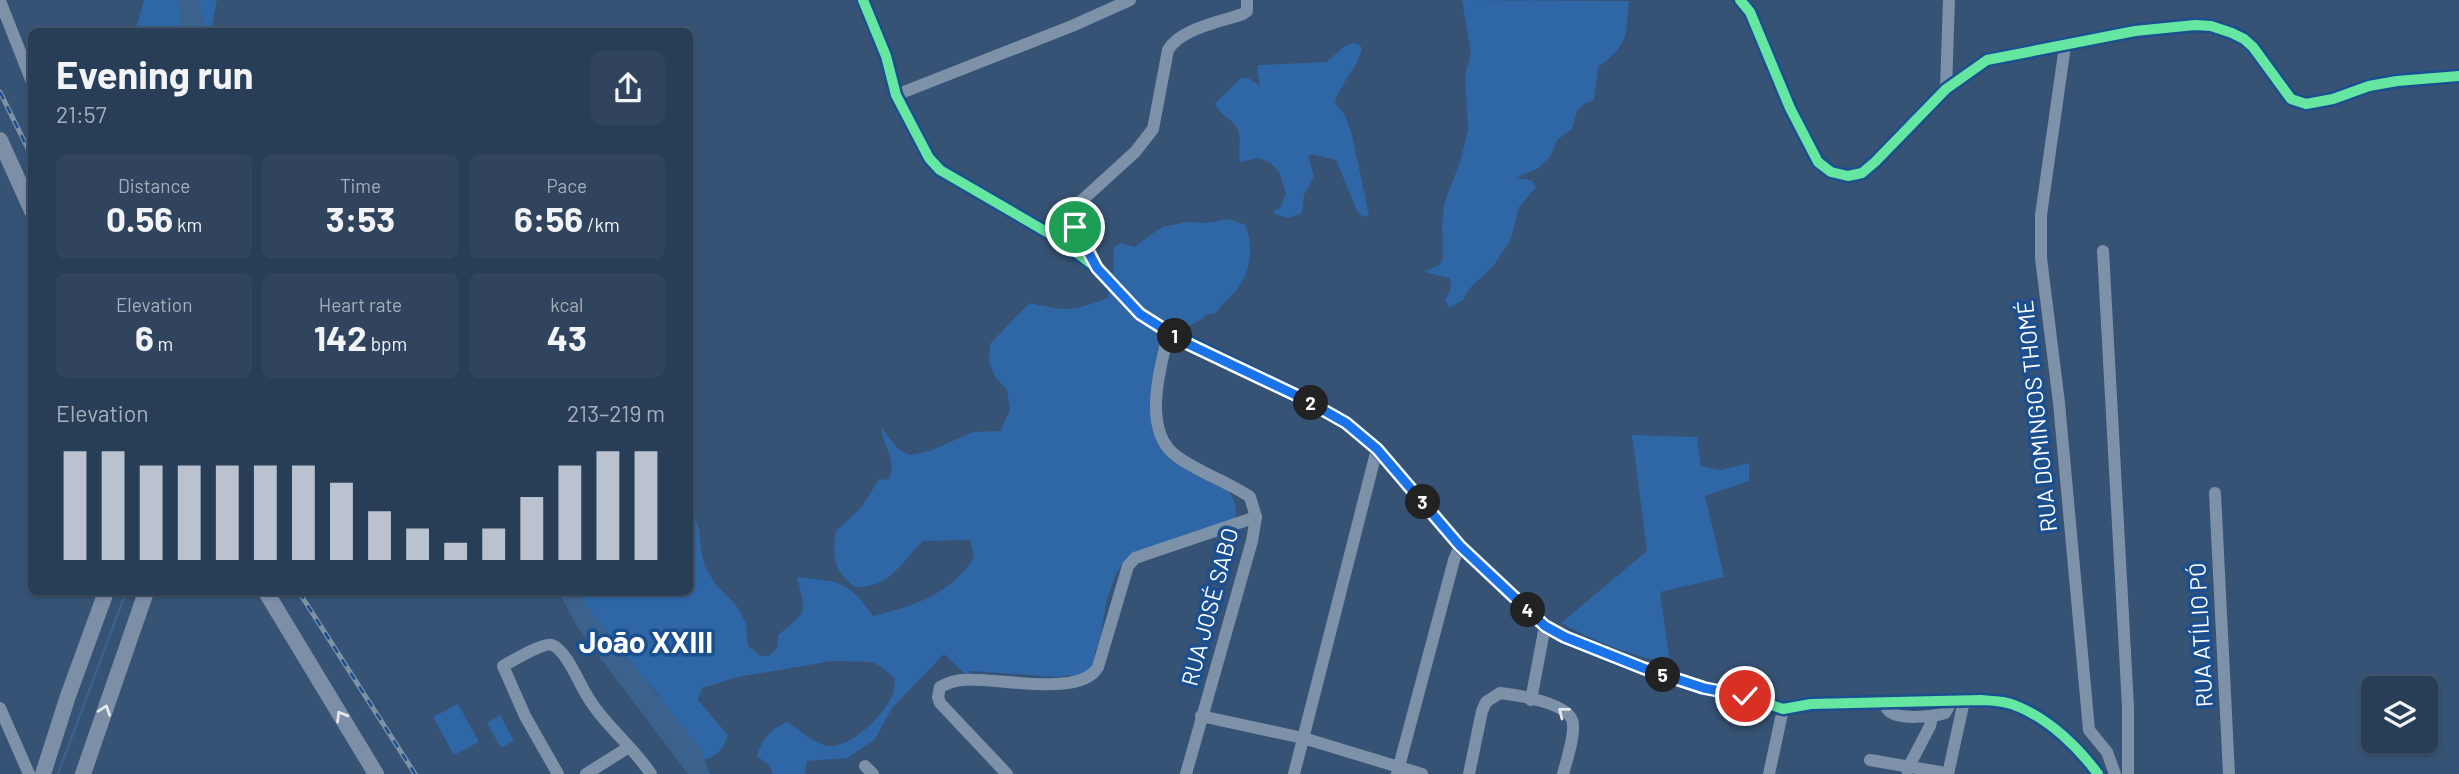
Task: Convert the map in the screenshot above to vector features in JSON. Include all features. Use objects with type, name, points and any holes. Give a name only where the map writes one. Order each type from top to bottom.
[{"type":"main road","points":[[0,140],[28,202]]},
{"type":"main road","points":[[45,769],[105,595]]},
{"type":"main road","points":[[83,774],[145,595]]},
{"type":"main road","points":[[268,595],[376,774]]},
{"type":"street","points":[[863,0],[886,56],[897,95],[929,158],[940,170],[1057,238],[1097,268],[1140,314],[1169,332],[1346,423],[1377,449],[1460,546],[1545,626],[1565,637],[1643,668],[1783,709],[1811,704],[2001,701],[2019,707],[2061,735],[2088,760],[2098,774]]},
{"type":"street","points":[[897,95],[1072,26],[1130,0]]},
{"type":"street","points":[[1097,268],[1075,227],[1079,204],[1135,152],[1153,129],[1168,50],[1173,41],[1243,14],[1247,11],[1247,0]]},
{"type":"street","points":[[1740,0],[1750,12],[1790,108],[1818,162],[1832,172],[1848,176],[1861,173],[1875,162],[1946,89],[1987,60],[2135,31],[2211,26],[2244,39],[2253,47],[2291,99],[2306,104],[2333,99],[2369,86],[2459,76]]},
{"type":"street","points":[[1946,89],[1949,0]]},
{"type":"street","points":[[0,1],[28,72]]},
{"type":"street","name":"RUA DOMINGOS THOMÉ","points":[[2065,46],[2041,215],[2041,258],[2059,403],[2089,730],[2107,752],[2115,774]]},
{"type":"street","points":[[2103,251],[2128,707],[2128,774]]},
{"type":"street","name":"RUA JOSÉ SABO","points":[[1169,332],[1158,375],[1157,420],[1160,436],[1175,454],[1250,497],[1254,502],[1256,517],[1252,541],[1186,774]]},
{"type":"street","points":[[1294,774],[1377,449]]},
{"type":"street","name":"RUA ATÍLIO PÓ","points":[[2215,494],[2229,774]]},
{"type":"street","points":[[1007,774],[940,703],[937,697],[940,687],[961,680],[1069,685],[1089,679],[1098,667],[1128,566],[1135,558],[1256,517]]},
{"type":"street","points":[[1398,770],[1460,546]]},
{"type":"street","points":[[1531,700],[1545,626]]},
{"type":"street","points":[[551,772],[503,666],[546,645],[555,646],[565,656],[587,697],[651,774]]},
{"type":"street","points":[[1469,774],[1486,702],[1500,693],[1565,710],[1573,721],[1563,774]]},
{"type":"street","points":[[1883,702],[1889,712],[1896,715],[1932,717],[1945,713],[1958,701]]},
{"type":"street","points":[[1870,761],[1907,770],[1944,773],[1958,701]]},
{"type":"street","points":[[0,708],[27,769],[45,769]]},
{"type":"street","points":[[1769,774],[1783,709]]},
{"type":"street","points":[[1201,716],[1303,738],[1398,770],[1422,774]]},
{"type":"street","points":[[1907,770],[1932,717]]},
{"type":"street","points":[[586,774],[629,747]]},
{"type":"shaded area","points":[[144,0],[217,0],[212,28],[136,28]]},
{"type":"shaded area","points":[[178,0],[199,0],[204,28],[182,28]]},
{"type":"shaded area","points":[[1462,0],[1629,1],[1624,39],[1616,52],[1598,67],[1594,100],[1577,111],[1572,129],[1557,140],[1550,157],[1537,169],[1515,178],[1531,180],[1536,187],[1519,207],[1511,239],[1494,265],[1469,289],[1463,300],[1449,308],[1445,300],[1451,288],[1450,278],[1424,272],[1439,265],[1443,259],[1444,204],[1461,159],[1468,129],[1465,76],[1471,53]]},
{"type":"shaded area","points":[[1353,43],[1362,48],[1360,55],[1335,103],[1345,115],[1351,131],[1369,215],[1363,217],[1357,211],[1336,160],[1311,154],[1308,157],[1314,176],[1304,195],[1302,213],[1289,218],[1274,214],[1274,211],[1280,208],[1286,193],[1279,172],[1271,163],[1259,158],[1240,162],[1240,136],[1237,128],[1219,111],[1215,103],[1242,77],[1260,86],[1257,69],[1259,65],[1326,62],[1345,46]]},
{"type":"shaded area","points":[[1228,219],[1245,225],[1250,240],[1246,274],[1238,288],[1216,313],[1204,315],[1204,318],[1189,326],[1182,344],[1171,342],[1158,349],[1151,402],[1165,443],[1172,440],[1172,449],[1225,486],[1236,507],[1235,519],[1142,554],[1122,565],[1115,576],[1106,603],[1100,642],[1090,675],[1071,679],[1070,675],[1059,677],[971,671],[966,675],[944,654],[892,708],[875,739],[847,758],[807,761],[805,774],[773,774],[769,765],[757,756],[768,735],[787,722],[825,745],[840,745],[849,741],[883,711],[893,694],[895,678],[874,662],[832,661],[738,677],[702,688],[698,700],[728,735],[716,755],[694,760],[657,693],[574,595],[693,595],[693,511],[705,567],[716,585],[736,605],[746,623],[748,646],[761,656],[770,655],[777,648],[778,635],[795,621],[802,611],[797,577],[841,584],[856,595],[873,616],[930,597],[965,570],[974,557],[970,540],[923,541],[886,579],[867,586],[854,587],[838,568],[834,556],[836,531],[861,508],[879,479],[888,480],[891,473],[891,460],[881,427],[897,448],[909,455],[930,451],[973,432],[1000,431],[1010,410],[1007,390],[995,377],[989,362],[990,344],[1029,303],[1069,309],[1107,298],[1113,283],[1114,247],[1122,243],[1134,247],[1162,227],[1187,222],[1205,223]]},
{"type":"shaded area","points":[[1632,435],[1697,437],[1701,466],[1720,470],[1749,463],[1749,481],[1705,496],[1724,577],[1660,592],[1670,663],[1614,648],[1561,623],[1647,551]]},
{"type":"shaded area","points":[[561,595],[582,595],[585,604],[702,751],[710,774],[688,774],[577,627]]},
{"type":"shaded area","points":[[458,704],[479,742],[454,755],[433,717]]},
{"type":"shaded area","points":[[500,715],[514,740],[501,748],[487,723]]},
{"type":"waterway","points":[[58,774],[125,595]]},
{"type":"railway","points":[[0,92],[28,149]]},
{"type":"railway","points":[[301,595],[415,774]]},
{"type":"cycle path","points":[[863,0],[886,56],[896,95],[929,158],[940,170],[1057,238],[1097,268],[1140,314],[1169,332],[1302,398],[1346,423],[1377,449],[1460,546],[1545,626],[1565,637],[1643,668],[1783,709],[1811,704],[1981,700],[2010,704],[2052,727],[2082,754],[2098,774]]},
{"type":"cycle path","points":[[1740,0],[1750,12],[1790,108],[1818,162],[1831,172],[1848,176],[1862,173],[1946,89],[1987,60],[2135,31],[2195,25],[2211,26],[2232,33],[2253,47],[2291,99],[2306,104],[2333,99],[2369,86],[2459,76]]},
{"type":"district","name":"João XXIII","points":[[646,643]]},
{"type":"route","points":[[1075,227],[1097,268],[1140,314],[1186,343],[1302,398],[1346,423],[1377,449],[1460,546],[1545,626],[1565,637],[1643,668],[1704,688],[1745,696]]}]
